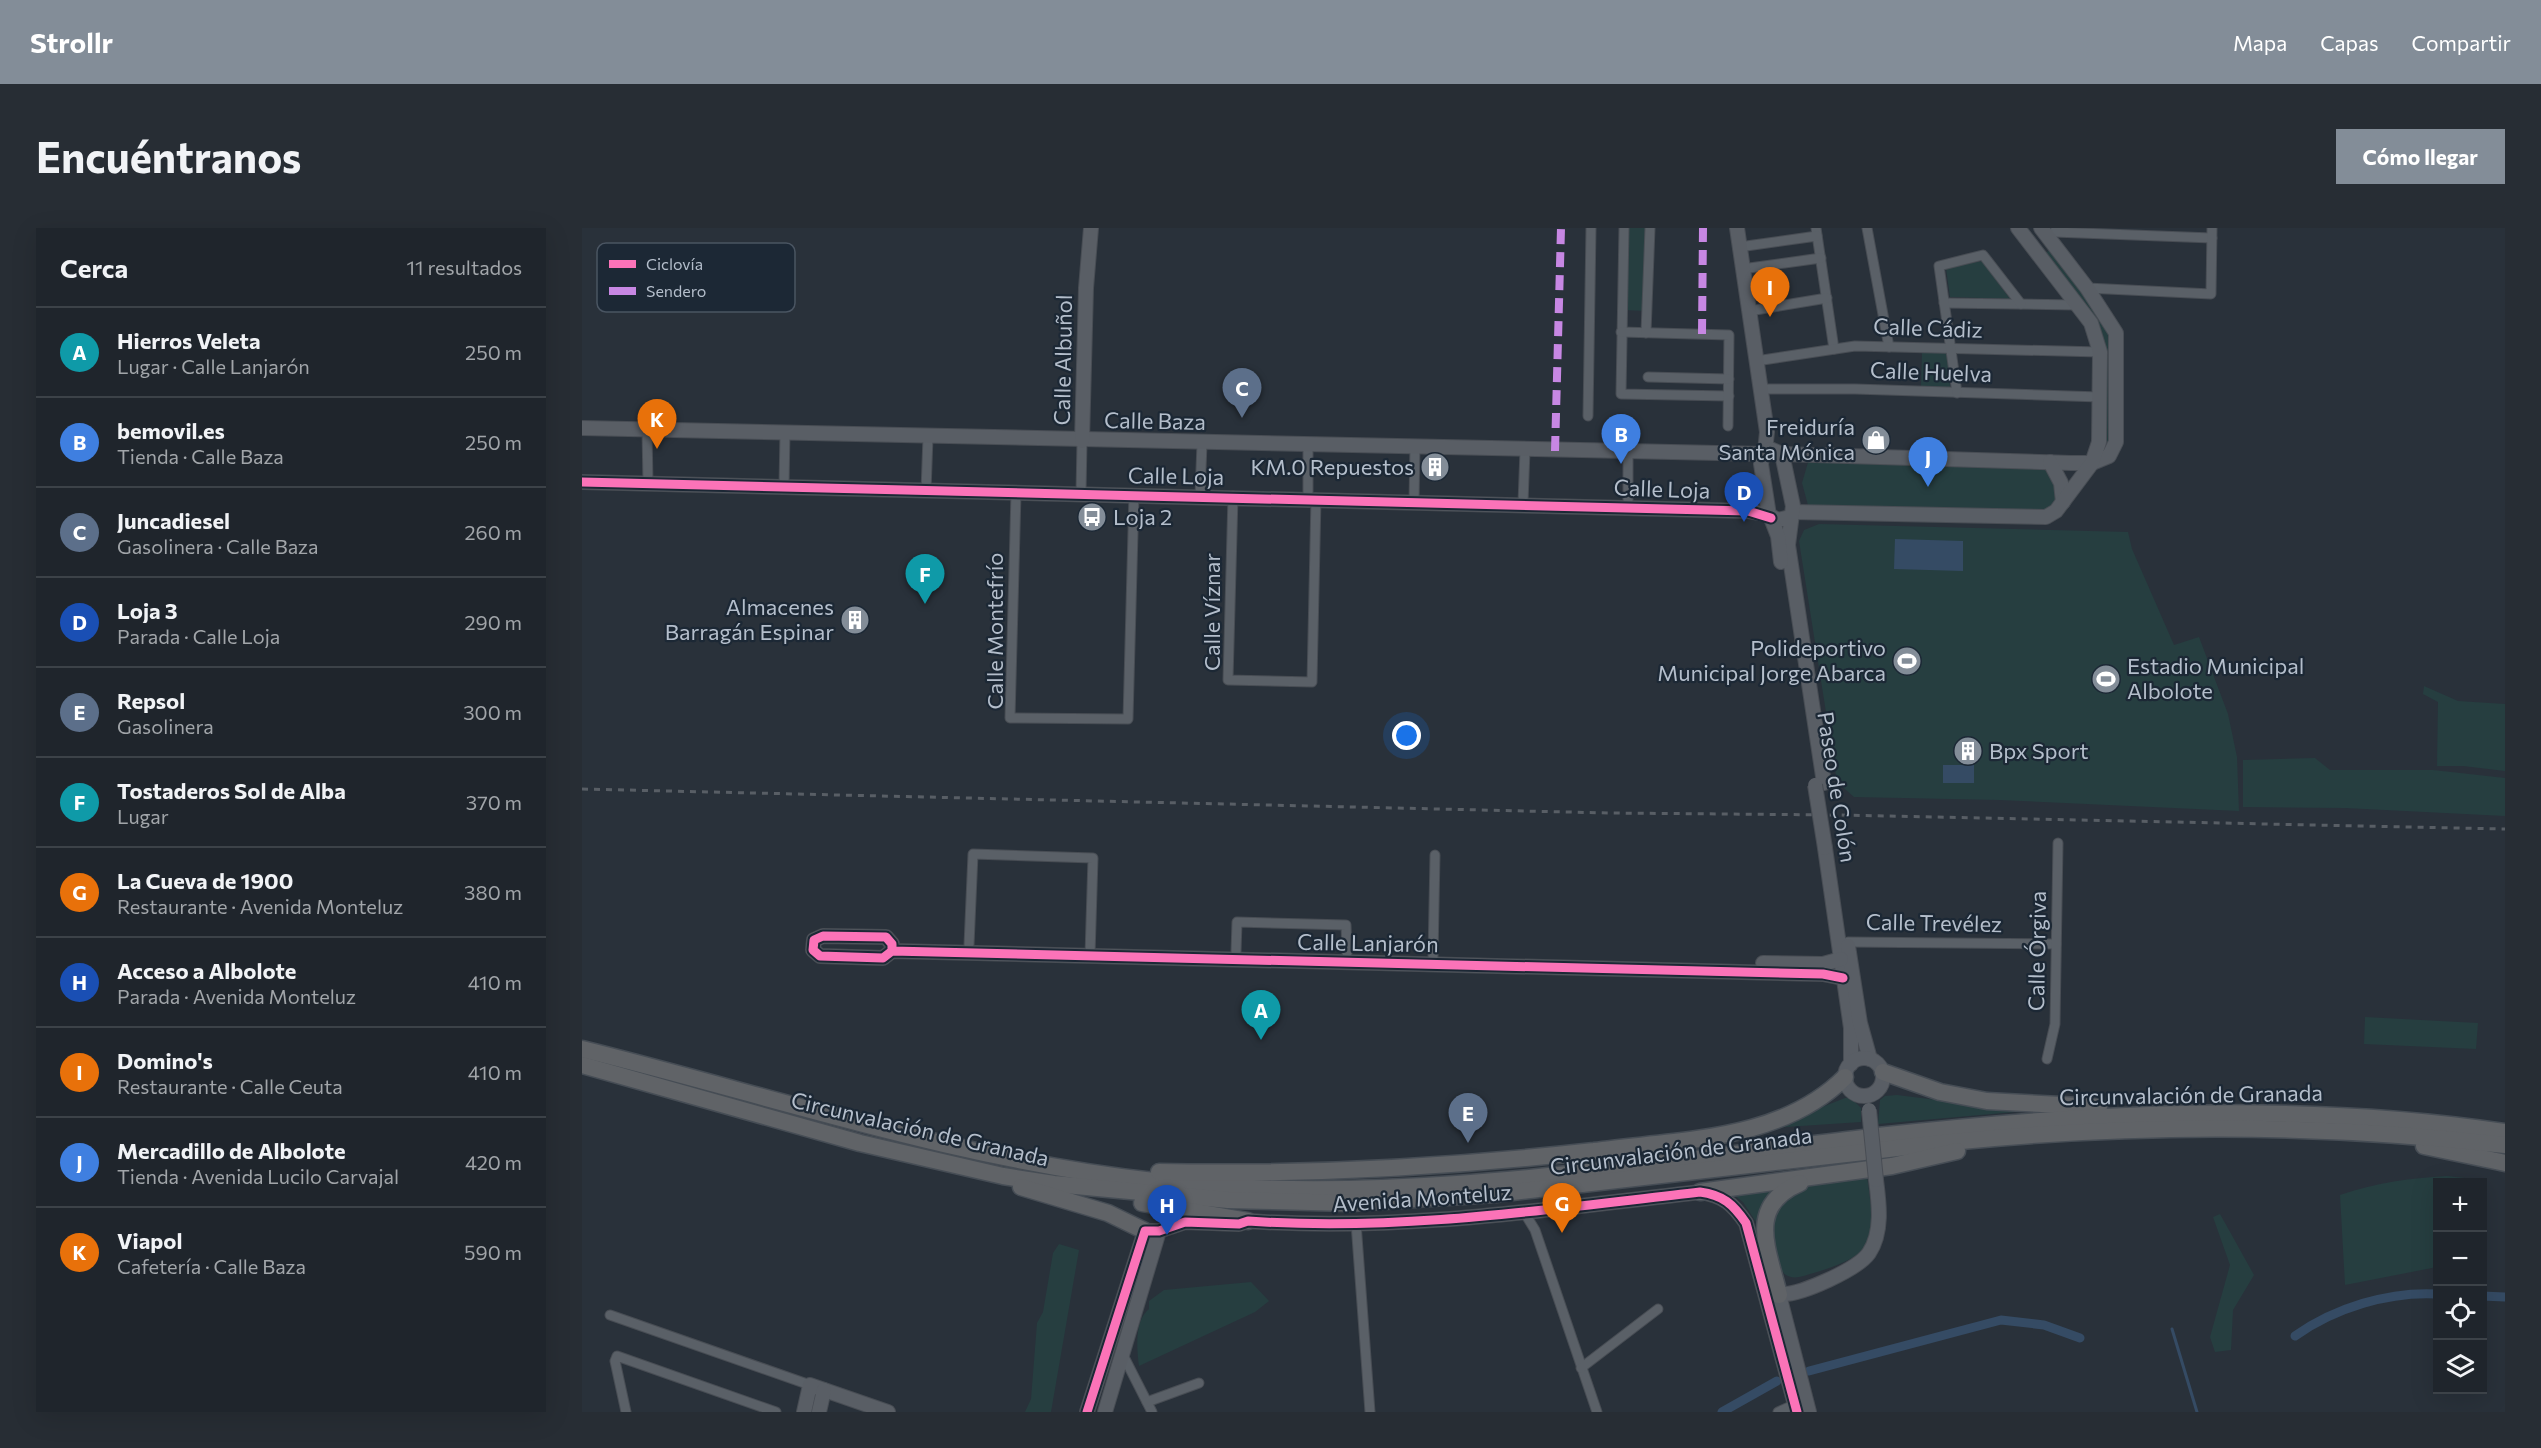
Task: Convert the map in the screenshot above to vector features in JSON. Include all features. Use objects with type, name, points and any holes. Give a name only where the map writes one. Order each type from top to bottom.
[{"type":"highway","name":"Circunvalación de Granada","points":[[582,1049],[892,1132],[1083,1172],[1225,1187],[1340,1190],[1400,1188],[1872,1144],[1952,1141],[2088,1131],[2228,1130],[2382,1134],[2505,1145]]},
{"type":"highway","name":"Circunvalación de Granada","points":[[582,1065],[860,1143],[1002,1176],[1054,1184],[1228,1200],[1351,1203],[1572,1186],[2039,1120],[2267,1112],[2357,1116],[2505,1132]]},
{"type":"highway","points":[[1083,1172],[1102,1168],[1173,1172],[1446,1166],[1665,1142],[1751,1128],[1782,1118],[1826,1096],[1848,1070]]},
{"type":"highway","points":[[582,1072],[604,1078],[628,1077]]},
{"type":"highway","points":[[1883,1072],[1940,1092],[1987,1101],[2139,1108],[2159,1114]]},
{"type":"highway","points":[[2484,1128],[2505,1124]]},
{"type":"highway","points":[[1700,1192],[1893,1166],[1985,1146],[2068,1139],[2088,1131]]},
{"type":"highway","points":[[2382,1134],[2399,1143],[2505,1163]]},
{"type":"highway","points":[[1002,1176],[1027,1190],[1108,1213],[1152,1231]]},
{"type":"highway","points":[[1786,1289],[1768,1276],[1764,1219],[1776,1197],[1809,1179]]},
{"type":"highway","points":[[1054,1184],[1071,1192],[1248,1221]]},
{"type":"street","name":"Calle Albuñol","points":[[1081,493],[1086,288],[1091,228]]},
{"type":"street","points":[[1588,416],[1591,228]]},
{"type":"street","points":[[1624,228],[1621,394],[1728,396]]},
{"type":"street","points":[[1646,333],[1650,228]]},
{"type":"street","points":[[1737,228],[1760,389],[1772,452]]},
{"type":"street","points":[[1868,228],[1889,347]]},
{"type":"street","points":[[2018,228],[2096,332],[2100,352],[2099,442],[2092,463]]},
{"type":"street","points":[[2087,288],[2211,294],[2212,228]]},
{"type":"street","points":[[2033,248],[2049,231],[2098,231],[2212,238]]},
{"type":"street","points":[[2049,231],[2116,333],[2118,345],[2116,442],[2109,456],[2092,463]]},
{"type":"street","points":[[1739,247],[1817,232],[1834,349]]},
{"type":"street","points":[[1957,393],[1939,266],[1983,255],[2021,304]]},
{"type":"street","points":[[1743,269],[1821,258]]},
{"type":"street","points":[[1749,311],[1827,298]]},
{"type":"street","points":[[1944,303],[2076,305]]},
{"type":"street","points":[[1621,332],[1729,335],[1728,426]]},
{"type":"street","name":"Calle Cádiz","points":[[1756,361],[1855,346],[2100,352]]},
{"type":"street","points":[[1648,377],[1729,379]]},
{"type":"street","name":"Calle Huelva","points":[[1760,389],[2100,397]]},
{"type":"street","name":"Calle Baza","points":[[582,428],[1082,441],[1415,446],[1628,453],[1772,452],[2092,463]]},
{"type":"street","points":[[647,430],[648,484]]},
{"type":"street","points":[[784,486],[785,432]]},
{"type":"street","points":[[926,491],[928,437]]},
{"type":"street","points":[[1200,496],[1202,443]]},
{"type":"street","points":[[1308,444],[1312,498]]},
{"type":"street","points":[[1414,502],[1415,446]]},
{"type":"street","points":[[1523,503],[1525,450]]},
{"type":"street","name":"Paseo de Colón","points":[[1820,784],[1778,536],[1770,516],[1761,464],[1772,452],[1792,514],[1788,545],[1829,847],[1843,978],[1851,1028],[1848,1070]]},
{"type":"street","points":[[1628,453],[1628,508]]},
{"type":"street","points":[[2050,462],[2061,483],[2063,502]]},
{"type":"street","name":"Calle Loja","points":[[582,482],[1523,503],[1749,511],[1778,520],[1792,514],[2046,518],[2056,511],[2092,463]]},
{"type":"street","name":"Calle Montefrío","points":[[1016,493],[1010,718],[1128,719],[1134,494]]},
{"type":"street","name":"Calle Víznar","points":[[1233,496],[1228,680],[1312,682],[1312,498]]},
{"type":"street","name":"Calle Órgiva","points":[[2047,1059],[2055,1024],[2058,843]]},
{"type":"street","name":"Paseo de Colón","points":[[1829,847],[1848,942],[1860,1023],[1870,1059]]},
{"type":"street","points":[[969,945],[973,854],[1093,858],[1090,952]]},
{"type":"street","points":[[1433,957],[1435,855]]},
{"type":"street","name":"Calle Lanjarón","points":[[1236,952],[1237,922],[1346,925],[1347,953]]},
{"type":"street","name":"Calle Lanjarón","points":[[892,947],[886,937],[823,936],[814,940],[813,950],[820,956],[883,958],[892,947],[969,945],[1090,952],[1347,953],[1433,957],[1816,964],[1841,958]]},
{"type":"street","name":"Calle Trevélez","points":[[1848,942],[2056,944]]},
{"type":"street","name":"Calle Lanjarón","points":[[892,947],[1823,974],[1843,978]]},
{"type":"street","points":[[1770,1310],[1786,1289],[1817,1283],[1855,1267],[1869,1253],[1879,1221],[1868,1102],[1878,1090],[1883,1072],[1880,1066],[1870,1059],[1860,1058],[1848,1070],[1850,1088],[1868,1102]]},
{"type":"street","name":"Avenida Monteluz","points":[[1152,1231],[1185,1222],[1239,1224],[1248,1221],[1304,1225],[1411,1221],[1524,1212],[1700,1192],[1716,1194],[1736,1208],[1746,1223],[1768,1276],[1763,1287],[1802,1407]]},
{"type":"street","points":[[1524,1212],[1535,1230],[1596,1412]]},
{"type":"street","points":[[1356,1223],[1370,1412]]},
{"type":"street","points":[[1087,1412],[1117,1319],[1152,1231]]},
{"type":"street","points":[[1105,1412],[1133,1323],[1152,1231]]},
{"type":"street","points":[[1778,1412],[1802,1407],[1786,1289]]},
{"type":"street","points":[[1581,1368],[1658,1309]]},
{"type":"street","points":[[610,1316],[888,1412]]},
{"type":"street","points":[[1117,1319],[1133,1323]]},
{"type":"street","points":[[1107,1348],[1123,1354],[1152,1412]]},
{"type":"street","points":[[626,1412],[615,1362],[617,1356],[776,1412]]},
{"type":"street","points":[[1147,1402],[1200,1383]]},
{"type":"street","points":[[804,1412],[810,1385]]},
{"type":"street","points":[[819,1412],[824,1390]]},
{"type":"green space","points":[[1627,228],[1648,228],[1645,311],[1624,310]]},
{"type":"green space","points":[[2051,249],[2102,316],[2109,332],[2110,447],[2104,451],[2104,351],[2043,255]]},
{"type":"green space","points":[[1982,261],[2010,299],[1950,297],[1946,268]]},
{"type":"green space","points":[[1922,352],[1947,353],[1950,387],[1921,387]]},
{"type":"green space","points":[[1809,459],[2048,465],[2055,474],[2057,499],[2047,512],[1809,509],[1802,483]]},
{"type":"green space","points":[[1819,524],[2128,532],[2132,549],[2174,645],[2199,637],[2228,714],[2237,757],[2239,811],[1999,800],[1854,797],[1837,782],[1799,541],[1804,530]]},
{"type":"green space","points":[[2424,686],[2458,701],[2505,704],[2505,771],[2463,766],[2437,766],[2438,702],[2423,694]]},
{"type":"green space","points":[[2315,758],[2330,770],[2433,770],[2505,778],[2505,816],[2345,808],[2243,807],[2243,760]]},
{"type":"green space","points":[[2365,1017],[2478,1023],[2476,1049],[2364,1044]]},
{"type":"green space","points":[[1897,1095],[2026,1111],[1878,1124],[1880,1100],[1885,1096]]},
{"type":"green space","points":[[1845,1098],[1851,1098],[1861,1108],[1861,1122],[1769,1128]]},
{"type":"green space","points":[[1867,1176],[1872,1228],[1863,1249],[1838,1265],[1817,1272],[1797,1277],[1790,1277],[1783,1273],[1778,1262],[1773,1226],[1777,1210],[1786,1199],[1799,1190],[1815,1185]]},
{"type":"green space","points":[[2447,1176],[2464,1178],[2433,1178],[2433,1268],[2345,1285],[2340,1195],[2366,1187]]},
{"type":"green space","points":[[1773,1189],[1765,1198],[1756,1222],[1743,1202],[1734,1195]]},
{"type":"green space","points":[[2220,1214],[2254,1275],[2233,1310],[2231,1350],[2215,1352],[2210,1337],[2230,1265],[2213,1217]]},
{"type":"green space","points":[[1059,1244],[1079,1250],[1051,1412],[1025,1412],[1031,1399],[1037,1323],[1043,1312],[1053,1253]]},
{"type":"green space","points":[[1251,1282],[1269,1301],[1255,1312],[1139,1366],[1137,1344],[1139,1328],[1144,1314],[1149,1309],[1149,1301],[1164,1290]]},
{"type":"water","points":[[1895,539],[1963,541],[1963,571],[1894,569]]},
{"type":"water","points":[[1943,765],[1974,765],[1974,783],[1943,783]]},
{"type":"waterway","points":[[2295,1336],[2327,1317],[2363,1303],[2400,1295],[2433,1294]]},
{"type":"waterway","points":[[2487,1296],[2505,1297]]},
{"type":"waterway","points":[[1809,1371],[2001,1320],[2044,1325],[2080,1338]]},
{"type":"waterway","points":[[2172,1329],[2197,1412]]},
{"type":"waterway","points":[[1722,1412],[1777,1381]]},
{"type":"railway","points":[[582,789],[1610,813],[1840,815],[2505,829]]},
{"type":"marked path","points":[[1555,451],[1561,228]]},
{"type":"marked path","points":[[1702,334],[1703,228]]},
{"type":"cycle path","points":[[582,482],[1748,511],[1771,518]]},
{"type":"cycle path","points":[[892,951],[892,944],[886,937],[823,936],[814,940],[813,950],[820,956],[883,958],[892,951],[1823,974],[1843,978]]},
{"type":"cycle path","points":[[1087,1412],[1145,1231],[1159,1231],[1185,1222],[1361,1224],[1474,1217],[1700,1192],[1715,1195],[1727,1201],[1746,1223],[1797,1412]]},
{"type":"place","name":"Domino's","points":[[1770,317]]},
{"type":"place","name":"Juncadiesel","points":[[1242,418]]},
{"type":"place","name":"Freiduría Santa Mónica","points":[[1876,440]]},
{"type":"place","name":"Viapol","points":[[657,449]]},
{"type":"place","name":"bemovil.es","points":[[1621,464]]},
{"type":"place","name":"KM.0 Repuestos","points":[[1435,467]]},
{"type":"place","name":"Mercadillo de Albolote","points":[[1928,487]]},
{"type":"place","name":"Loja 2","points":[[1092,517]]},
{"type":"place","name":"Loja 3","points":[[1744,522]]},
{"type":"place","name":"Tostaderos Sol de Alba","points":[[925,604]]},
{"type":"place","name":"Almacenes Barragán Espinar","points":[[855,620]]},
{"type":"place","name":"Polideportivo Municipal Jorge Abarca","points":[[1907,661]]},
{"type":"place","name":"Estadio Municipal Albolote","points":[[2106,679]]},
{"type":"place","name":"Bpx Sport","points":[[1968,751]]},
{"type":"place","name":"Hierros Veleta","points":[[1261,1040]]},
{"type":"place","name":"Repsol","points":[[1468,1143]]},
{"type":"place","name":"La Cueva de 1900","points":[[1562,1233]]},
{"type":"place","name":"Acceso a Albolote","points":[[1167,1235]]}]
